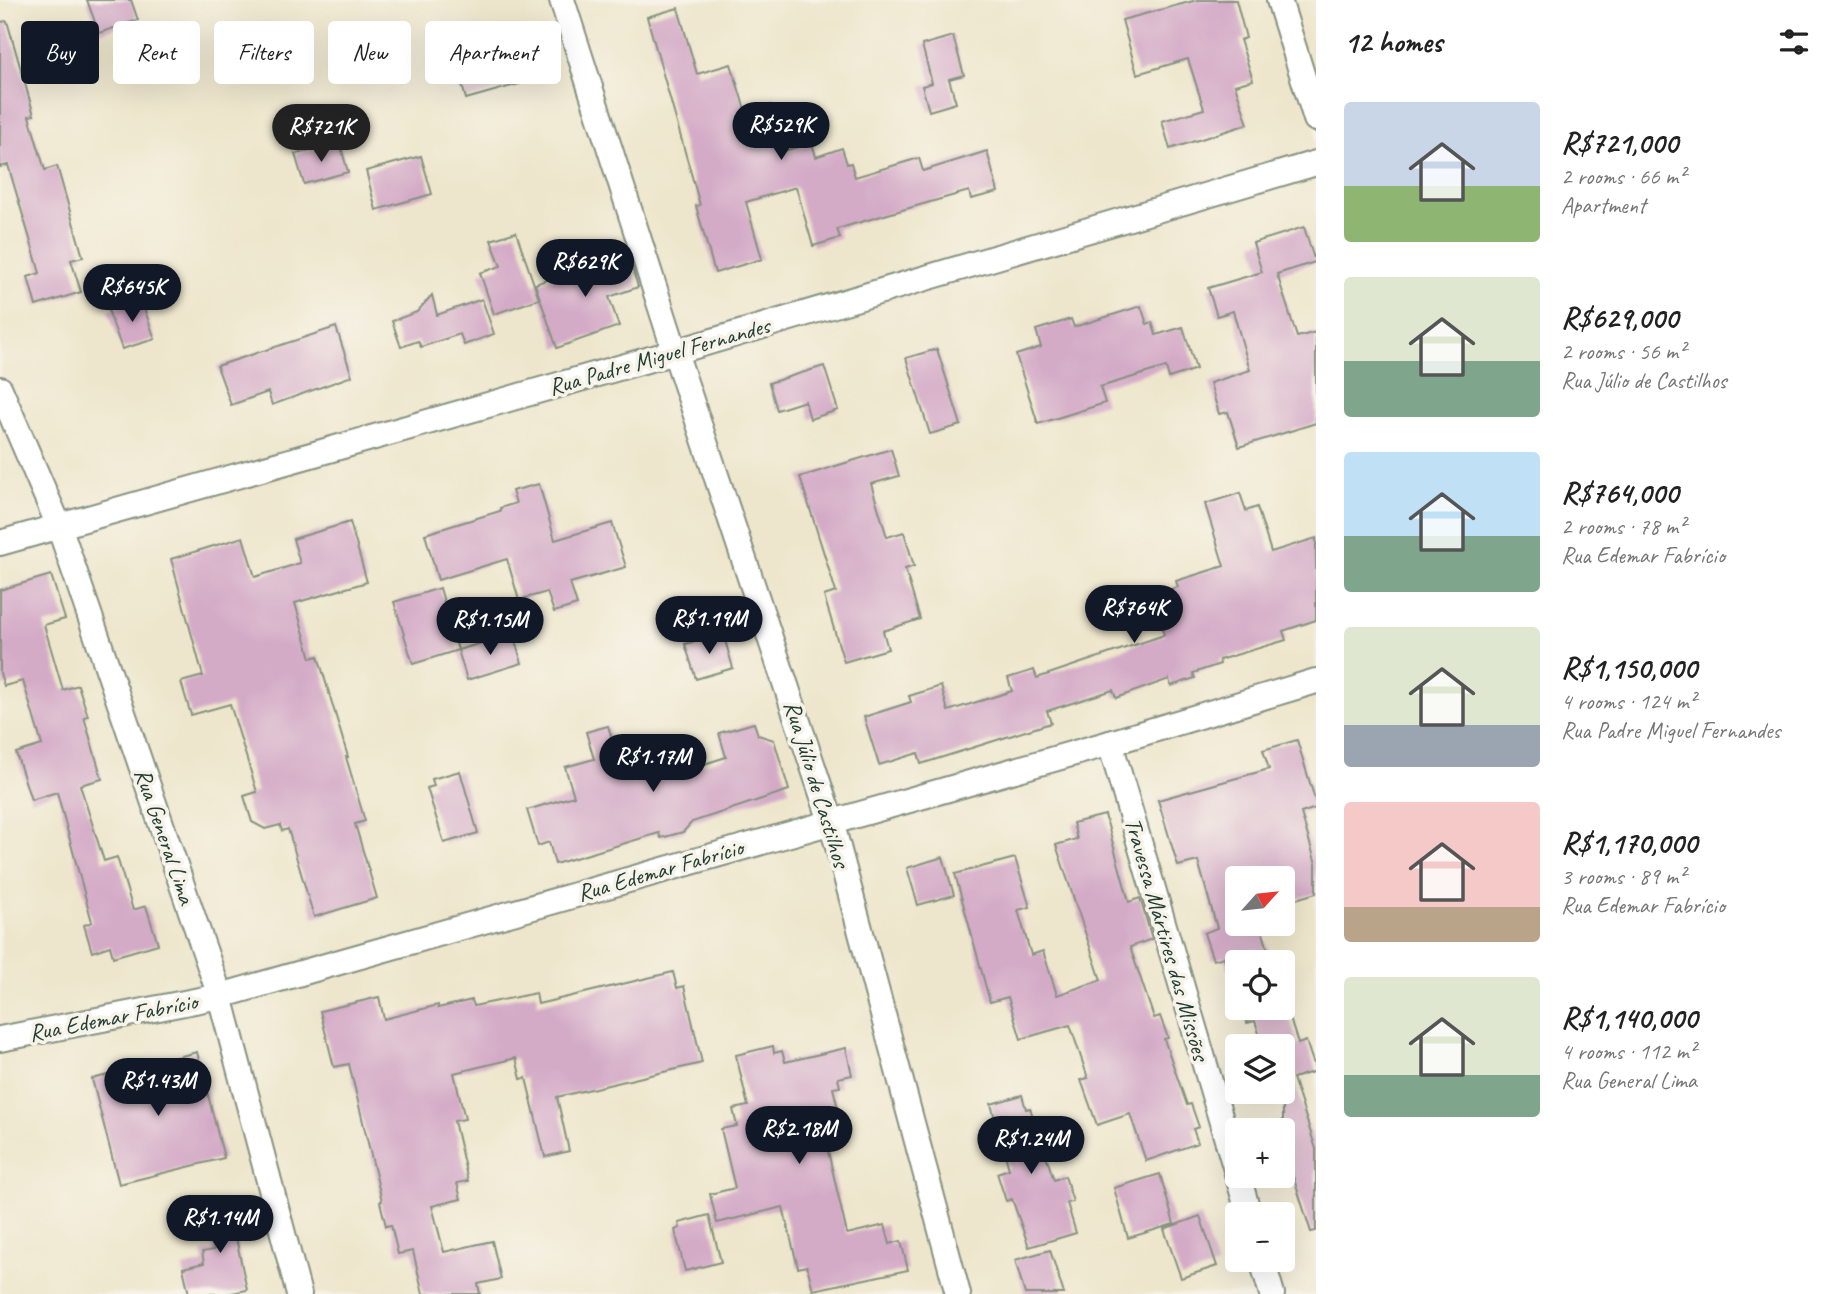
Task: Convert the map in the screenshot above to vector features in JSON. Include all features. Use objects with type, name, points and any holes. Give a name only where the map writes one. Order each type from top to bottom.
[{"type":"street","name":"Rua Júlio de Castilhos","points":[[562,0],[675,352],[831,821],[958,1294]]},
{"type":"street","points":[[1279,0],[1316,119]]},
{"type":"street","name":"Rua Padre Miguel Fernandes","points":[[0,543],[675,352],[1316,163]]},
{"type":"street","name":"Rua General Lima","points":[[0,389],[59,526],[220,996],[299,1294]]},
{"type":"street","name":"Rua Edemar Fabrício","points":[[0,1039],[220,996],[1110,743],[1316,681]]},
{"type":"street","name":"Travessa Mártires das Missões","points":[[1110,743],[1244,1202]]},
{"type":"street","points":[[1266,1272],[1272,1294]]},
{"type":"building","points":[[87,0],[131,0],[138,20],[113,21],[113,28],[99,33],[99,21],[95,21]]},
{"type":"building","points":[[1197,0],[1236,0],[1246,38],[1240,40],[1253,80],[1235,85],[1248,124],[1170,149],[1162,121],[1204,109],[1188,59],[1137,74],[1122,20]]},
{"type":"building","points":[[678,8],[697,74],[731,64],[746,113],[771,105],[784,151],[812,143],[816,157],[842,148],[855,177],[919,158],[923,171],[987,151],[998,192],[971,199],[969,191],[888,214],[837,229],[840,238],[813,246],[796,187],[746,202],[762,259],[715,273],[696,206],[700,205],[647,17]]},
{"type":"building","points":[[7,21],[21,70],[21,84],[25,84],[34,115],[29,116],[45,170],[57,166],[83,257],[71,260],[81,292],[36,306],[28,277],[40,273],[8,165],[0,167],[0,22]]},
{"type":"building","points":[[953,36],[964,75],[949,79],[956,103],[929,111],[922,86],[932,83],[922,45]]},
{"type":"building","points":[[462,84],[519,84],[466,99]]},
{"type":"building","points":[[340,144],[348,172],[304,184],[295,154]]},
{"type":"building","points":[[421,156],[432,194],[376,210],[366,171]]},
{"type":"building","points":[[1304,227],[1315,262],[1277,274],[1297,337],[1316,332],[1316,423],[1239,447],[1228,412],[1219,414],[1210,383],[1250,370],[1233,311],[1217,316],[1208,288],[1262,272],[1253,243]]},
{"type":"building","points":[[516,232],[539,299],[494,314],[480,273],[501,266],[491,240]]},
{"type":"building","points":[[627,252],[638,287],[609,297],[619,326],[557,348],[535,284]]},
{"type":"building","points":[[432,295],[437,315],[482,299],[494,334],[464,345],[460,334],[421,347],[418,341],[401,347],[392,321],[417,312]]},
{"type":"building","points":[[141,300],[155,339],[122,349],[108,310]]},
{"type":"building","points":[[1141,306],[1147,324],[1152,322],[1156,335],[1183,327],[1196,369],[1169,378],[1166,367],[1100,387],[1105,403],[1038,424],[1016,355],[1041,347],[1036,330],[1071,319],[1074,327]]},
{"type":"building","points":[[336,327],[352,376],[272,405],[268,392],[231,405],[217,366]]},
{"type":"building","points":[[937,349],[961,425],[930,434],[906,358]]},
{"type":"building","points":[[824,366],[838,410],[810,419],[805,401],[777,410],[769,383]]},
{"type":"building","points":[[891,449],[899,476],[871,484],[887,537],[904,532],[914,566],[905,569],[920,619],[883,631],[888,649],[844,662],[824,596],[836,592],[800,477]]},
{"type":"building","points":[[539,484],[555,540],[612,523],[626,567],[570,583],[577,605],[554,612],[547,592],[519,600],[507,559],[438,580],[425,534],[500,511],[500,508],[516,503],[512,491]]},
{"type":"building","points":[[1240,493],[1246,511],[1257,507],[1271,552],[1316,538],[1316,620],[1283,631],[1286,640],[1219,660],[1220,664],[1193,673],[1195,678],[1171,686],[1169,679],[1116,698],[1113,690],[1047,711],[1051,723],[921,764],[918,753],[879,765],[864,717],[911,702],[909,696],[941,686],[948,711],[1012,691],[1008,678],[1034,670],[1037,678],[1164,635],[1151,595],[1178,587],[1176,581],[1224,566],[1205,504]]},
{"type":"building","points":[[350,522],[367,582],[295,603],[311,658],[318,656],[348,757],[365,821],[355,824],[377,898],[314,917],[288,829],[282,831],[280,825],[265,829],[252,822],[244,796],[257,792],[230,704],[191,715],[181,682],[203,676],[171,559],[243,537],[255,577],[300,563],[293,539]]},
{"type":"building","points":[[51,575],[65,619],[44,625],[63,690],[78,685],[88,716],[84,717],[102,779],[80,785],[104,861],[117,857],[133,910],[146,906],[158,944],[113,957],[110,946],[92,952],[84,925],[92,922],[57,792],[31,800],[16,753],[42,745],[23,681],[4,686],[0,673],[0,590]]},
{"type":"building","points":[[440,588],[458,650],[413,664],[394,602]]},
{"type":"building","points":[[723,633],[733,668],[696,679],[685,644]]},
{"type":"building","points":[[513,634],[522,663],[467,680],[458,650]]},
{"type":"building","points":[[754,723],[758,735],[774,740],[789,790],[692,822],[683,832],[661,838],[659,833],[555,864],[549,842],[538,846],[527,810],[574,796],[565,767],[594,759],[586,732],[608,726],[622,770],[658,759],[673,774],[726,757],[719,733]]},
{"type":"building","points":[[1297,740],[1316,803],[1316,808],[1301,813],[1316,864],[1316,893],[1295,899],[1295,866],[1225,866],[1225,936],[1264,936],[1268,950],[1225,950],[1225,960],[1224,957],[1213,960],[1204,933],[1217,928],[1198,861],[1178,866],[1158,800],[1269,769],[1263,750]]},
{"type":"building","points":[[460,771],[478,833],[444,843],[427,788],[434,786],[432,779]]},
{"type":"building","points":[[1105,815],[1129,902],[1140,898],[1152,939],[1130,947],[1154,1018],[1160,1016],[1168,1038],[1164,1039],[1187,1105],[1191,1104],[1199,1127],[1193,1129],[1198,1143],[1146,1161],[1130,1114],[1097,1125],[1081,1080],[1088,1078],[1070,1025],[1021,1039],[1008,997],[990,1002],[955,874],[1015,858],[1030,907],[1018,910],[1031,955],[1043,951],[1057,995],[1101,980],[1056,845],[1077,839],[1073,823]]},
{"type":"building","points":[[943,857],[954,895],[918,905],[907,868]]},
{"type":"building","points":[[673,972],[677,988],[684,986],[702,1063],[557,1097],[569,1151],[545,1157],[526,1078],[521,1079],[516,1058],[454,1073],[465,1119],[454,1121],[468,1181],[457,1183],[461,1199],[432,1206],[444,1252],[492,1241],[501,1279],[478,1284],[480,1294],[423,1294],[413,1251],[398,1254],[391,1225],[386,1226],[349,1064],[334,1067],[320,1011],[379,997],[384,1019],[438,1005],[438,1008],[472,1000],[474,1006],[536,993],[538,1004]]},
{"type":"building","points":[[1246,1020],[1290,1020],[1295,1034],[1259,1034],[1255,1021],[1247,1023]]},
{"type":"building","points":[[1295,1034],[1298,1044],[1306,1041],[1316,1071],[1295,1077]]},
{"type":"building","points":[[773,1046],[774,1053],[782,1051],[785,1062],[846,1048],[852,1075],[838,1078],[840,1087],[833,1088],[844,1133],[825,1138],[847,1234],[885,1225],[890,1244],[901,1241],[908,1270],[813,1290],[807,1266],[798,1268],[783,1207],[717,1223],[710,1194],[735,1188],[721,1129],[737,1126],[733,1109],[748,1106],[736,1055]]},
{"type":"building","points":[[197,1052],[224,1158],[119,1184],[92,1079]]},
{"type":"building","points":[[1295,1084],[1316,1149],[1316,1231],[1311,1232],[1295,1182],[1295,1118],[1283,1118],[1283,1104],[1295,1104]]},
{"type":"building","points":[[1022,1095],[1026,1109],[1030,1108],[1054,1180],[1065,1176],[1073,1202],[1067,1203],[1076,1233],[1029,1247],[1012,1199],[1006,1201],[997,1173],[1009,1169],[991,1104]]},
{"type":"building","points":[[1160,1174],[1174,1224],[1128,1238],[1114,1188]]},
{"type":"building","points":[[241,1202],[248,1230],[235,1233],[247,1290],[227,1294],[189,1294],[183,1268],[204,1263],[202,1252],[214,1250],[205,1212]]},
{"type":"building","points":[[709,1215],[721,1262],[685,1271],[675,1230],[680,1228],[679,1223]]},
{"type":"building","points":[[1200,1216],[1217,1266],[1181,1278],[1164,1229]]},
{"type":"building","points":[[1050,1250],[1064,1294],[1025,1294],[1015,1260]]}]
